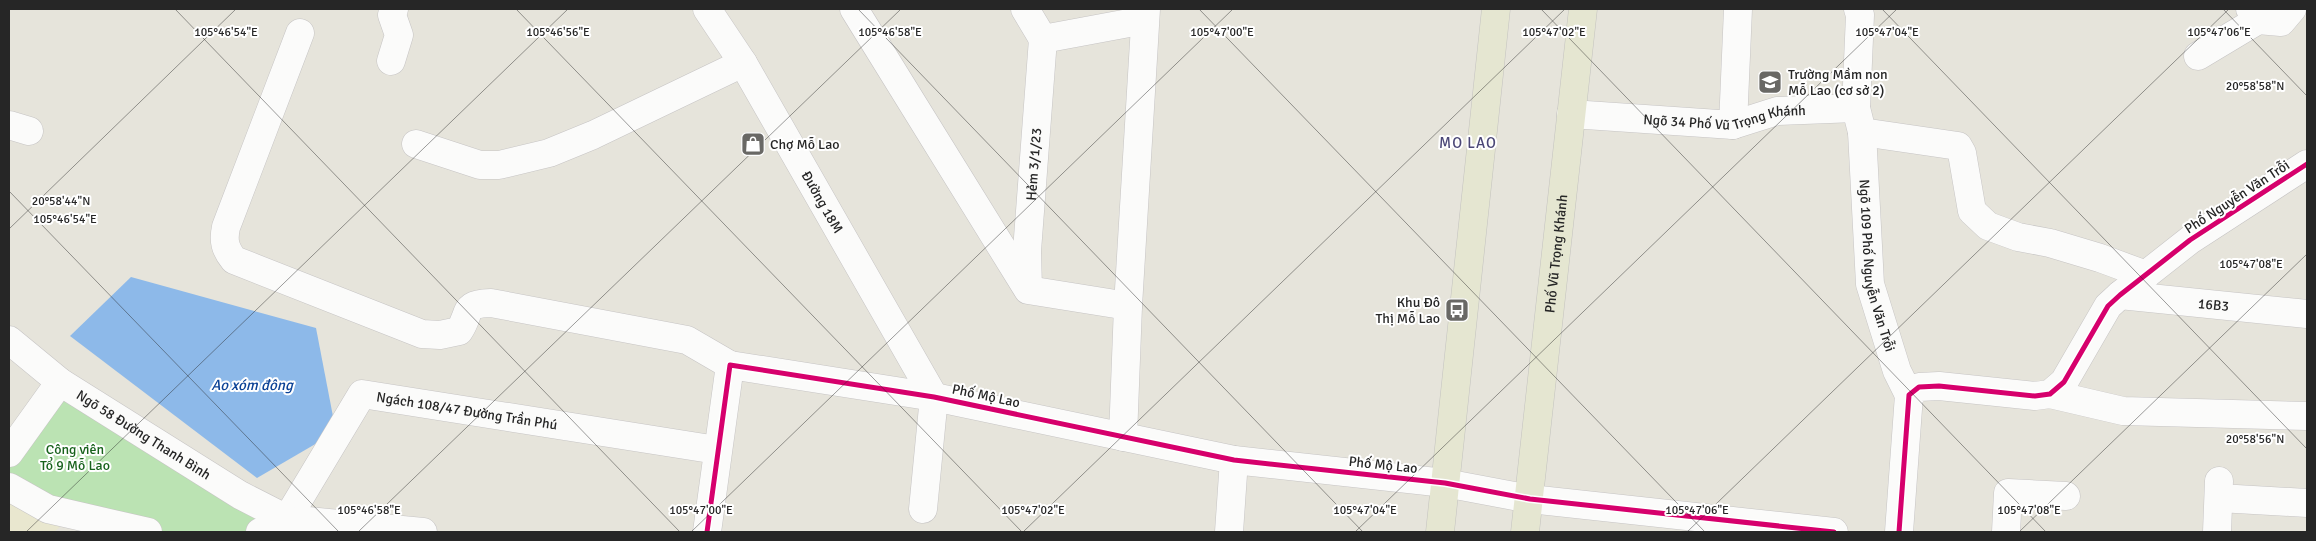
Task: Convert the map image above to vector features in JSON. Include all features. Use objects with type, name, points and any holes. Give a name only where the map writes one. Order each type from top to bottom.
[{"type":"main road","points":[[1440,532],[1496,9]]},
{"type":"main road","name":"Phố Vũ Trọng Khánh","points":[[1525,532],[1583,9]]},
{"type":"street","points":[[392,61],[398,35],[392,14],[394,9]]},
{"type":"street","points":[[854,9],[1028,290],[1128,306]]},
{"type":"street","points":[[1025,9],[1043,39],[1146,15],[1128,306],[1123,437]]},
{"type":"street","points":[[1733,125],[1738,9]]},
{"type":"street","name":"Ngõ 109 Phố Nguyễn Văn Trỗi","points":[[1858,9],[1860,15],[1859,109],[1870,284],[1897,371],[1909,395]]},
{"type":"street","points":[[2198,56],[2254,14],[2280,22],[2292,9]]},
{"type":"street","name":"Đường 18M","points":[[711,10],[934,397]]},
{"type":"street","points":[[300,33],[226,227],[223,240],[227,252],[234,260],[422,334],[440,335],[459,331],[464,324],[467,311],[476,304],[491,304],[687,340],[730,365],[707,532]]},
{"type":"street","name":"Hẻm 3/1/23","points":[[1028,290],[1027,251],[1043,39]]},
{"type":"street","points":[[416,144],[480,165],[499,165],[548,152],[593,135],[743,63]]},
{"type":"street","name":"Ngõ 34 Phố Vũ Trọng Khánh","points":[[1571,114],[1733,125],[1777,111],[1859,109],[1958,146],[1962,153],[1972,211],[1988,226],[2018,237],[2050,243],[2100,258],[2146,275]]},
{"type":"street","name":"Phố Nguyễn Văn Trỗi","points":[[2050,394],[2064,382],[2108,306],[2120,295],[2190,240],[2307,164]]},
{"type":"street","name":"16B3","points":[[2120,295],[2307,314]]},
{"type":"street","name":"Ngõ 58 Đường Thanh Bình","points":[[9,340],[60,382],[240,495],[287,518]]},
{"type":"street","name":"Phố Mộ Lao","points":[[730,365],[934,397],[1234,460],[1445,483],[1530,499],[1834,532]]},
{"type":"street","points":[[9,452],[60,382]]},
{"type":"street","points":[[1899,532],[1909,395],[1919,387],[1939,386],[2035,396],[2050,394],[2123,411],[2307,416]]},
{"type":"street","name":"Ngách 108/47 Đường Trần Phú","points":[[287,518],[362,394],[717,450]]},
{"type":"street","points":[[923,509],[934,397]]},
{"type":"street","points":[[1229,532],[1234,460]]},
{"type":"street","points":[[9,487],[48,508],[148,532]]},
{"type":"street","points":[[2217,532],[2219,488],[2307,503]]},
{"type":"street","points":[[2006,532],[2008,493],[2066,496]]},
{"type":"street","points":[[260,532],[287,518],[407,531]]},
{"type":"shaded area","points":[[9,495],[60,527],[54,532],[9,532]]},
{"type":"green space","name":"Công viên Tổ 9 Mỗ Lao","points":[[60,382],[287,519],[260,532],[148,532],[9,487],[9,453]]},
{"type":"water","name":"Ao xóm đông","points":[[131,277],[316,328],[336,432],[257,478],[70,336]]},
{"type":"cycle path","points":[[1899,532],[1909,395],[1919,387],[1939,386],[2035,396],[2050,394],[2064,382],[2108,306],[2120,295],[2190,240],[2307,164]]},
{"type":"cycle path","points":[[707,532],[730,365],[934,397],[1234,460],[1445,483],[1530,499],[1834,532]]},
{"type":"place","name":"Trường Mầm non Mỗ Lao (cơ sở 2)","points":[[1770,82]]},
{"type":"place","name":"Chợ Mỗ Lao","points":[[753,144]]},
{"type":"place","name":"Khu Đô Thị Mỗ Lao","points":[[1457,310]]},
{"type":"district","name":"MO LAO","points":[[1468,143]]}]
